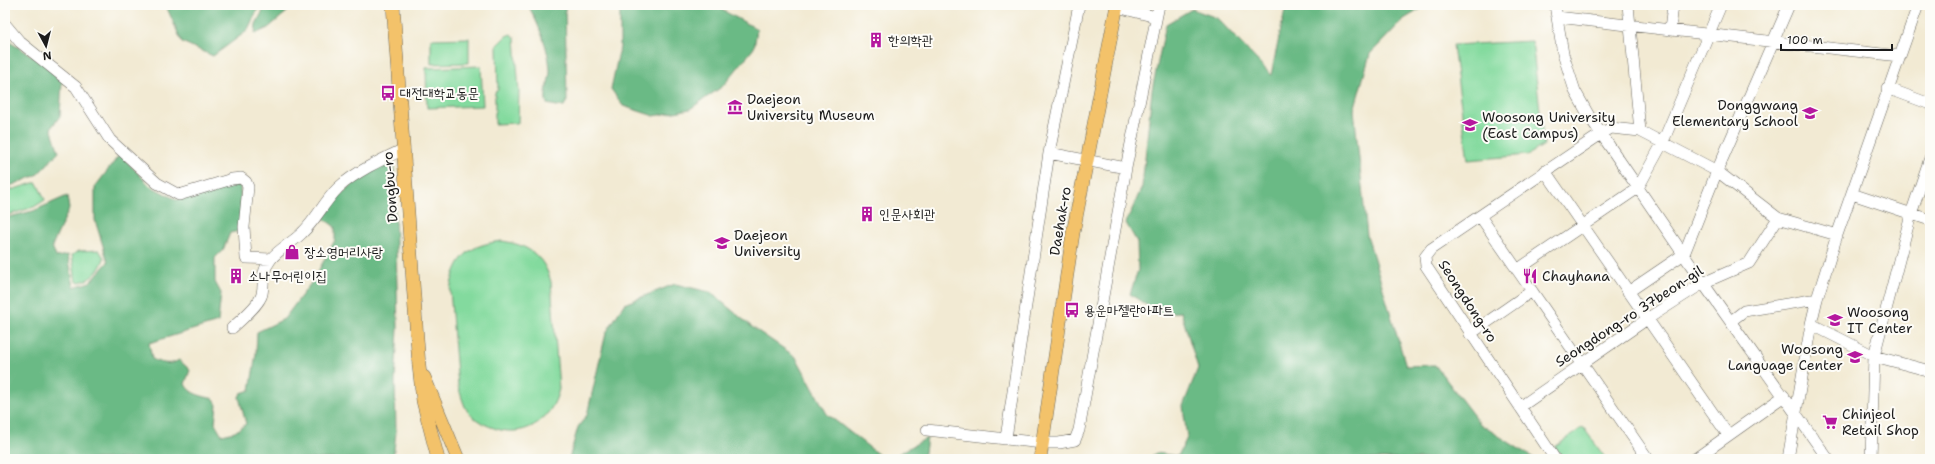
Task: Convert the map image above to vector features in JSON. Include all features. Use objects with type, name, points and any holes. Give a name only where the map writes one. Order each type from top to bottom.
[{"type":"main road","name":"Dongbu-ro","points":[[393,5],[423,401],[438,459]]},
{"type":"main road","name":"Daehak-ro","points":[[1040,459],[1073,233],[1088,160],[1114,6]]},
{"type":"main road","points":[[420,366],[458,459]]},
{"type":"street","name":"Daehak-ro","points":[[1006,438],[1049,153],[1079,5]]},
{"type":"street","points":[[927,430],[1042,443],[1059,444],[1075,440],[1126,168],[1159,5]]},
{"type":"street","points":[[1555,5],[1563,54],[1576,90],[1589,116],[1703,283],[1784,396],[1795,415],[1828,459]]},
{"type":"street","points":[[1628,5],[1640,131],[1662,144],[1717,171],[1778,218],[1837,235]]},
{"type":"street","points":[[1670,30],[1673,5]]},
{"type":"street","points":[[1517,270],[1638,188],[1662,144],[1721,5]]},
{"type":"street","points":[[1628,292],[1684,254],[1717,171],[1789,5]]},
{"type":"street","points":[[1788,459],[1811,324],[1817,299],[1837,235],[1918,5]]},
{"type":"street","name":"Daehak-ro","points":[[1114,6],[1156,17]]},
{"type":"street","points":[[1557,17],[1670,30],[1708,36],[1899,56]]},
{"type":"street","points":[[5,24],[20,42],[76,87],[110,140],[157,183],[179,195],[232,179],[241,178],[246,182],[248,188],[244,227],[246,258],[271,259]]},
{"type":"street","points":[[1888,88],[1930,104]]},
{"type":"street","name":"Seongdong-ro","points":[[1555,459],[1470,334],[1426,266],[1426,257],[1431,249],[1611,128],[1640,131]]},
{"type":"street","points":[[232,328],[246,315],[262,294],[264,272],[271,259],[283,247],[301,235],[316,218],[325,203],[339,187],[377,162],[404,149]]},
{"type":"street","points":[[1049,153],[1126,168]]},
{"type":"street","points":[[1871,459],[1874,356],[1911,214],[1930,158]]},
{"type":"street","points":[[1545,171],[1728,435]]},
{"type":"street","points":[[1852,194],[1930,220]]},
{"type":"street","points":[[1480,216],[1648,459]]},
{"type":"street","name":"Seongdong-ro 37beon-gil","points":[[1520,407],[1647,319],[1703,283],[1749,263],[1778,218]]},
{"type":"street","points":[[1470,334],[1532,291]]},
{"type":"street","points":[[1731,321],[1744,311],[1817,299]]},
{"type":"street","points":[[1811,324],[1874,356],[1930,371]]},
{"type":"street","points":[[1695,459],[1784,396]]},
{"type":"green space","points":[[158,5],[260,5],[247,31],[213,56],[182,42],[167,8]]},
{"type":"green space","points":[[266,5],[295,5],[268,28],[255,34],[256,24]]},
{"type":"green space","points":[[528,5],[565,5],[567,101],[564,106],[547,104],[546,91],[550,74],[548,54],[536,20]]},
{"type":"green space","points":[[620,5],[721,5],[722,10],[757,29],[754,48],[723,86],[690,109],[654,116],[623,106],[611,89],[620,47]]},
{"type":"green space","points":[[1286,5],[1474,5],[1424,7],[1404,19],[1370,54],[1354,110],[1367,235],[1406,366],[1435,365],[1480,424],[1535,459],[1148,459],[1156,453],[1178,456],[1187,438],[1183,406],[1198,368],[1181,312],[1158,313],[1130,294],[1138,270],[1137,242],[1126,223],[1142,187],[1152,90],[1166,24],[1192,9],[1217,18],[1271,75]]},
{"type":"green space","points":[[5,34],[11,43],[39,60],[62,81],[60,116],[51,128],[59,152],[37,175],[5,188]]},
{"type":"green space","points":[[511,34],[515,38],[519,92],[518,123],[495,124],[495,92],[498,90],[497,45],[506,36]]},
{"type":"green space","points":[[469,38],[469,63],[431,64],[431,39]]},
{"type":"green space","points":[[1532,41],[1544,145],[1528,155],[1468,160],[1453,45]]},
{"type":"green space","points":[[481,66],[483,106],[427,108],[426,68]]},
{"type":"green space","points":[[120,154],[150,186],[177,200],[240,182],[241,209],[239,231],[230,233],[223,250],[215,258],[215,282],[221,293],[218,322],[149,343],[152,359],[162,363],[172,363],[179,360],[190,370],[185,384],[187,388],[193,393],[214,399],[217,405],[215,423],[222,435],[235,432],[246,424],[239,397],[241,393],[250,390],[256,354],[257,332],[284,319],[314,279],[335,240],[335,227],[322,217],[326,210],[348,188],[366,175],[384,166],[394,165],[398,329],[395,381],[396,432],[393,459],[5,459],[5,218],[33,211],[67,196],[69,209],[52,246],[56,257],[68,255],[74,287],[90,282],[108,262],[95,220],[95,187]]},
{"type":"green space","points":[[37,183],[45,200],[34,207],[5,216],[5,192]]},
{"type":"green space","points":[[502,241],[520,245],[534,253],[540,259],[548,273],[551,282],[559,389],[550,410],[543,419],[525,429],[514,431],[503,430],[485,424],[470,415],[465,406],[458,386],[450,290],[456,269],[466,254],[481,246]]},
{"type":"green space","points":[[99,250],[104,258],[100,267],[90,278],[81,282],[76,282],[72,255],[79,251]]},
{"type":"green space","points":[[675,284],[710,292],[752,327],[796,357],[827,414],[884,459],[569,459],[578,427],[587,415],[606,333],[624,304]]},
{"type":"green space","points":[[1583,427],[1606,459],[1564,459],[1555,447]]},
{"type":"green space","points":[[927,438],[924,459],[889,459]]},
{"type":"place","name":"한의학관","points":[[876,40]]},
{"type":"place","name":"대전대학교동문","points":[[388,93]]},
{"type":"place","name":"Daejeon University Museum","points":[[735,107]]},
{"type":"place","name":"Donggwang Elementary School","points":[[1810,113]]},
{"type":"place","name":"Woosong University (East Campus)","points":[[1470,125]]},
{"type":"place","name":"인문사회관","points":[[867,214]]},
{"type":"place","name":"Daejeon University","points":[[722,243]]},
{"type":"place","name":"장소영머리사랑","points":[[292,252]]},
{"type":"place","name":"소나무어린이집","points":[[236,276]]},
{"type":"place","name":"Chayhana","points":[[1530,276]]},
{"type":"place","name":"용운마젤란아파트","points":[[1072,310]]},
{"type":"place","name":"Woosong IT Center","points":[[1835,320]]},
{"type":"place","name":"Woosong Language Center","points":[[1855,357]]},
{"type":"place","name":"Chinjeol Retail Shop","points":[[1830,422]]}]
